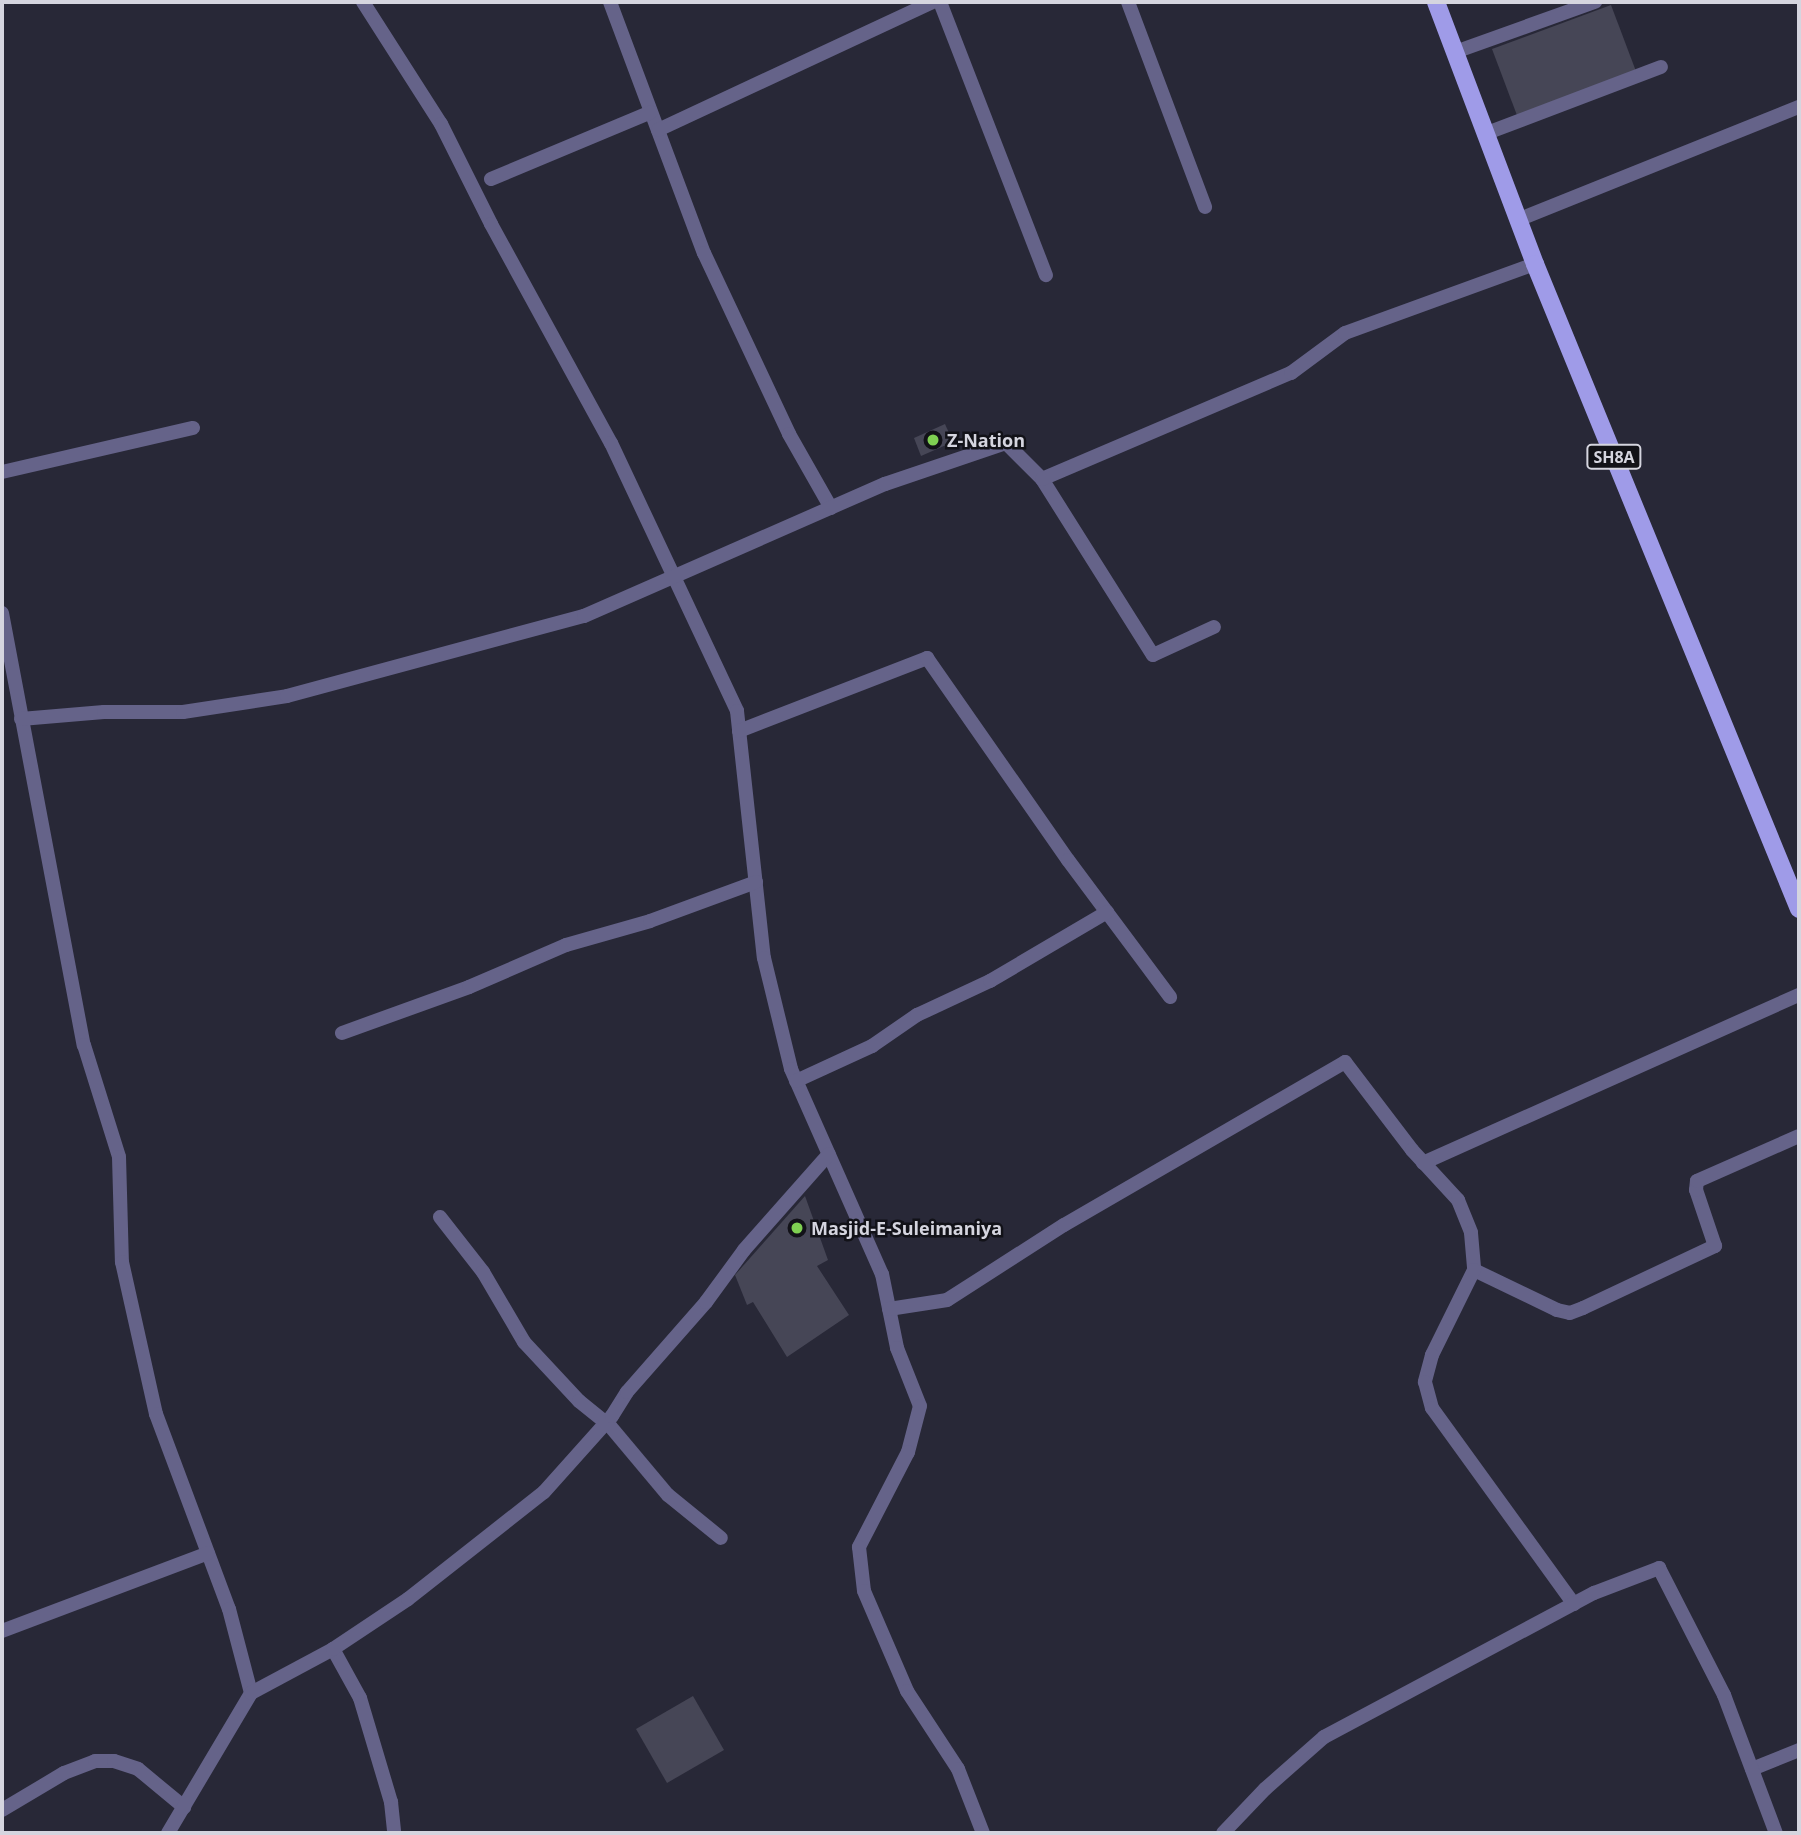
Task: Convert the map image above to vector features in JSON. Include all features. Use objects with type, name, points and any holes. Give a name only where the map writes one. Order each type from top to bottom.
[{"type":"main road","name":"SH8A","points":[[1436,2],[1535,264],[1799,909]]},
{"type":"street","points":[[363,2],[440,124],[491,224],[611,443],[737,711],[764,958],[796,1081],[882,1274],[897,1348],[920,1406],[908,1452],[859,1548],[864,1591],[907,1690],[958,1769],[983,1833]]},
{"type":"street","points":[[610,2],[704,253],[789,434],[831,508]]},
{"type":"street","points":[[658,130],[932,2]]},
{"type":"street","points":[[940,2],[1046,275]]},
{"type":"street","points":[[1128,2],[1205,207]]},
{"type":"street","points":[[1455,52],[1595,2]]},
{"type":"street","points":[[1487,133],[1661,67]]},
{"type":"street","points":[[1520,219],[1799,107]]},
{"type":"street","points":[[491,179],[651,112]]},
{"type":"street","points":[[1042,479],[1291,373],[1345,333],[1535,264]]},
{"type":"street","points":[[2,472],[193,428]]},
{"type":"street","points":[[21,719],[104,712],[183,712],[287,696],[584,616],[885,484],[1006,443],[1042,479],[1153,655],[1214,627]]},
{"type":"street","points":[[2,613],[21,719],[42,811],[84,1045],[119,1157],[124,1274],[156,1414],[229,1609],[251,1693]]},
{"type":"street","points":[[739,731],[927,658],[1170,997]]},
{"type":"street","points":[[342,1033],[469,987],[566,945],[650,921],[756,882]]},
{"type":"street","points":[[796,1081],[872,1046],[918,1015],[990,981],[1107,912]]},
{"type":"street","points":[[1423,1163],[1799,995]]},
{"type":"street","points":[[889,1309],[947,1300],[1064,1225],[1345,1062],[1423,1163],[1458,1200],[1471,1233],[1475,1270],[1432,1355],[1425,1382],[1432,1408],[1574,1604]]},
{"type":"street","points":[[1475,1270],[1557,1310],[1570,1313],[1583,1308],[1715,1246],[1696,1189],[1697,1181],[1799,1136]]},
{"type":"street","points":[[168,1833],[251,1693],[333,1649],[408,1599],[544,1492],[606,1422],[744,1251],[829,1154]]},
{"type":"street","points":[[440,1217],[483,1272],[524,1342],[579,1401],[606,1422],[668,1494],[721,1538]]},
{"type":"street","points":[[2,1631],[208,1553]]},
{"type":"street","points":[[1223,1833],[1265,1789],[1324,1737],[1574,1604],[1659,1568],[1724,1695],[1776,1833]]},
{"type":"street","points":[[333,1649],[360,1698],[391,1802],[394,1833]]},
{"type":"street","points":[[1752,1769],[1799,1751]]},
{"type":"street","points":[[2,1810],[64,1773],[94,1761],[114,1761],[138,1769],[184,1807]]},
{"type":"building","points":[[1611,5],[1637,74],[1518,118],[1492,49]]},
{"type":"building","name":"Z-Nation","points":[[945,424],[953,442],[921,456],[914,438]]},
{"type":"building","points":[[805,1196],[828,1260],[817,1266],[849,1315],[787,1357],[753,1302],[747,1305],[735,1275]]},
{"type":"building","points":[[693,1696],[724,1750],[667,1783],[636,1729]]},
{"type":"place","name":"Z-Nation","points":[[933,440]]},
{"type":"place","name":"Masjid-E-Suleimaniya","points":[[797,1228]]}]
